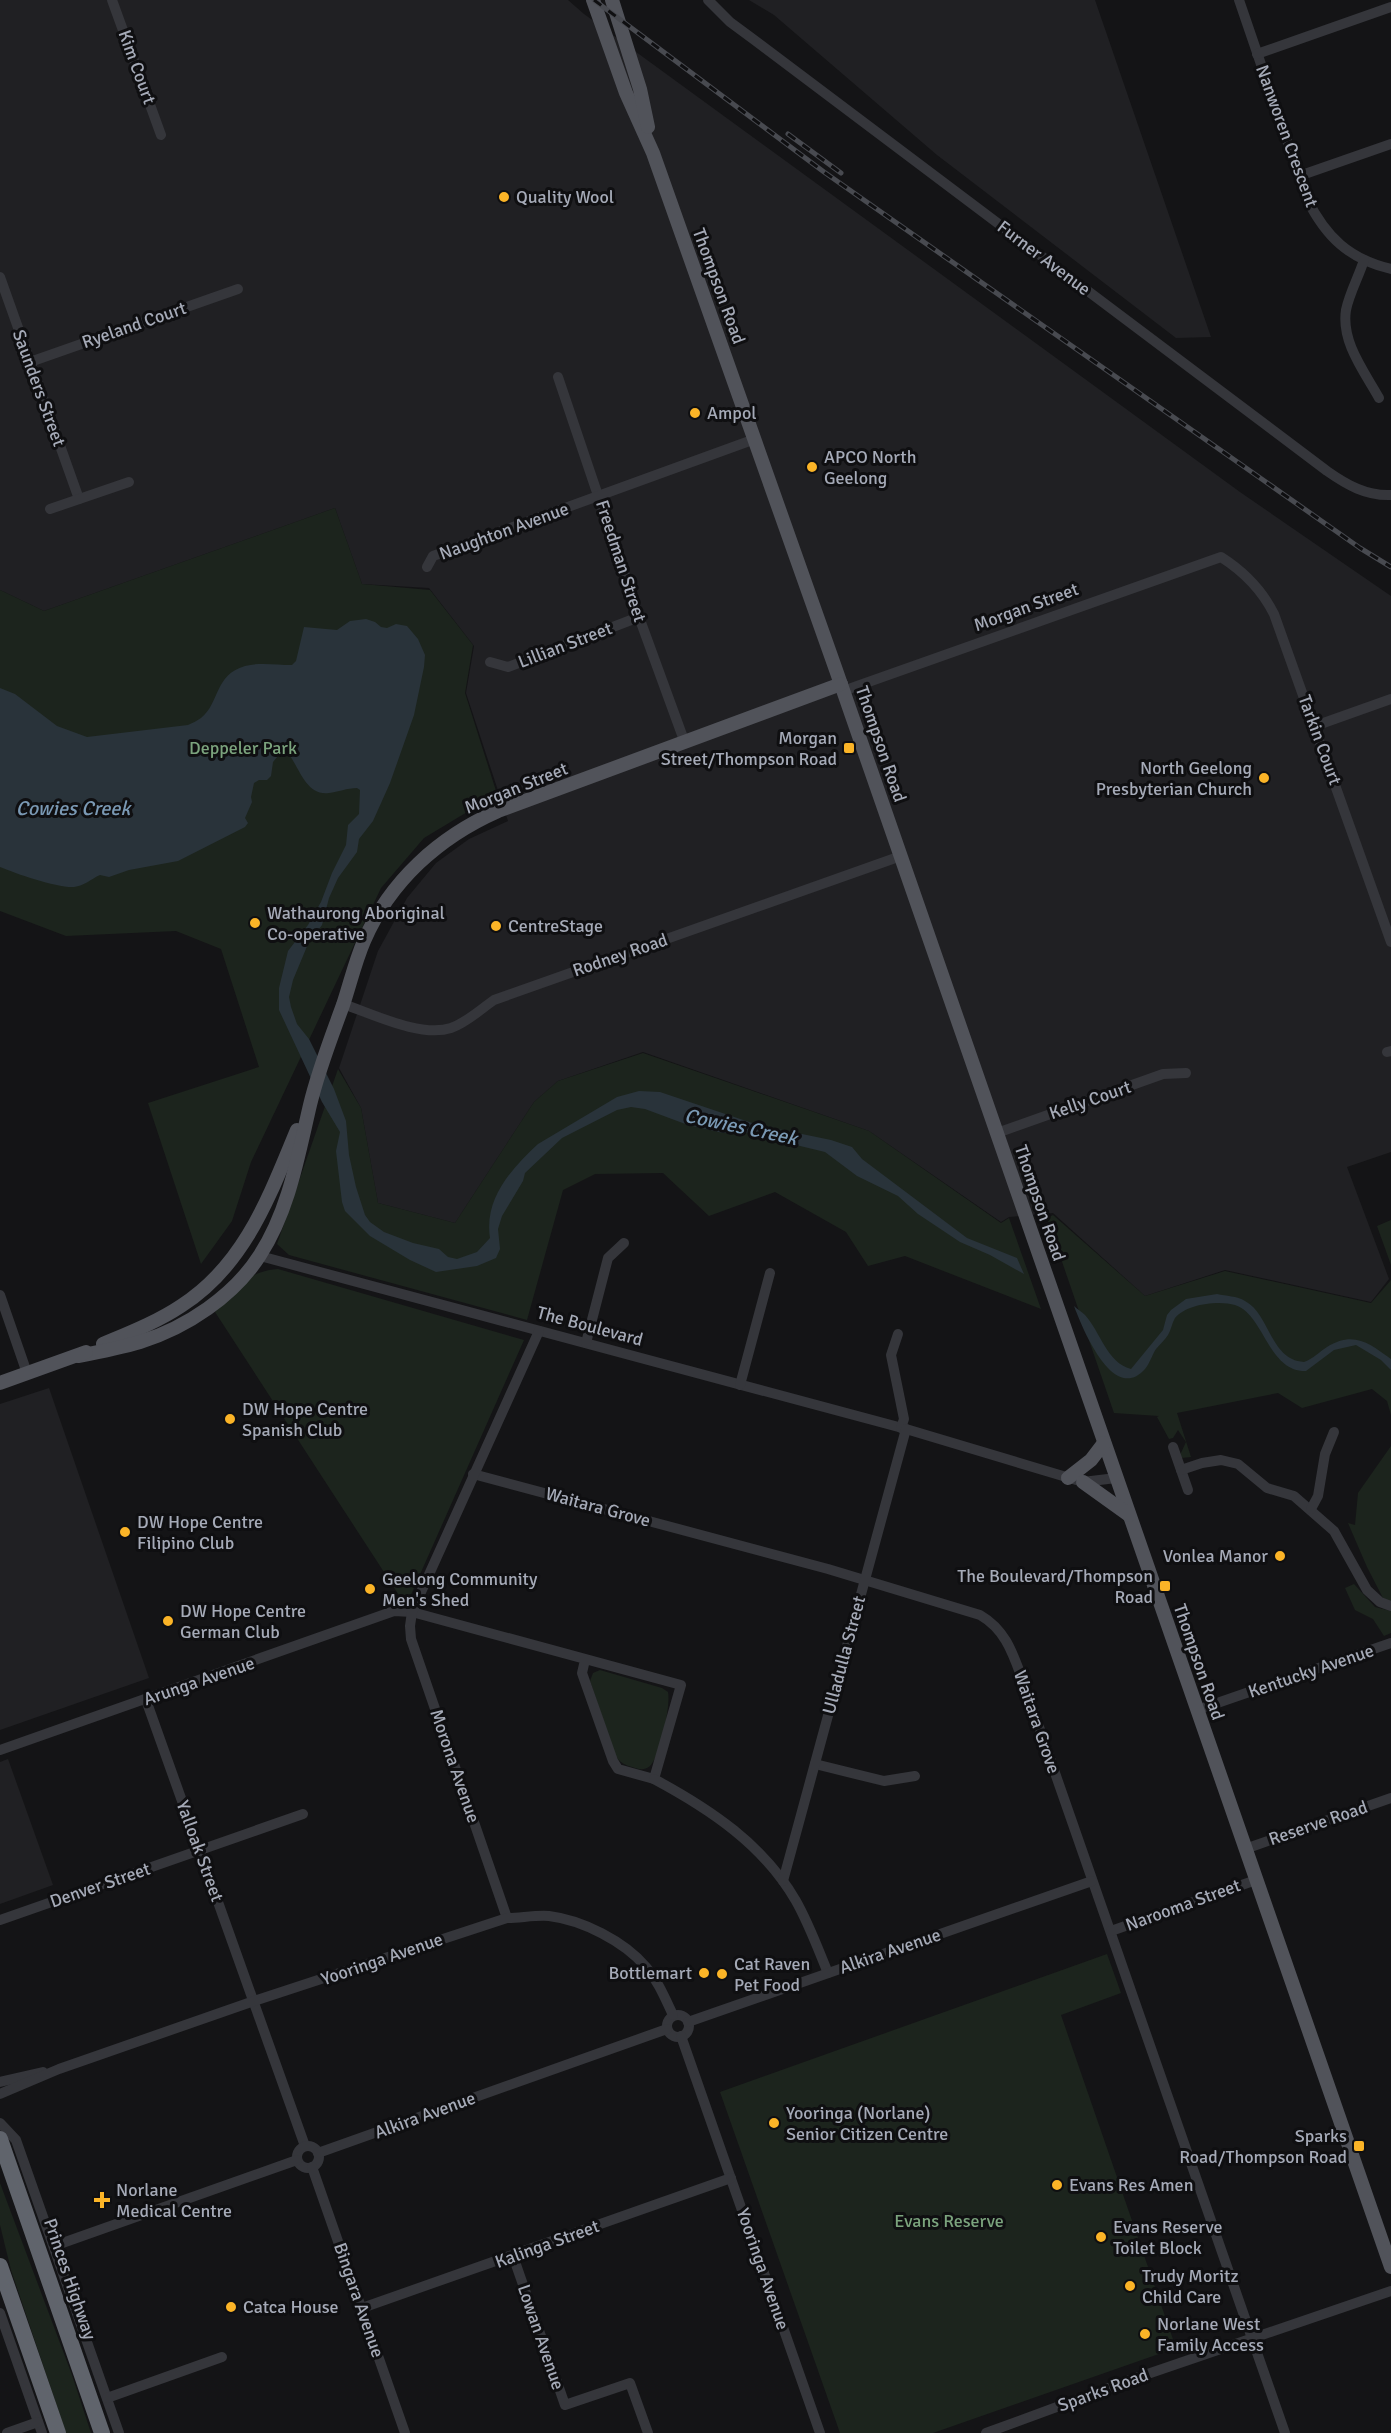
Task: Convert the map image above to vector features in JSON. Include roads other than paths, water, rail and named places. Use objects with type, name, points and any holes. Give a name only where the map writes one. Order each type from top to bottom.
[{"type":"highway","name":"Princes Highway","points":[[0,2139],[102,2433]]},
{"type":"highway","points":[[0,2266],[58,2433]]},
{"type":"main road","name":"Thompson Road","points":[[594,0],[626,93],[653,153],[842,687],[1391,2266]]},
{"type":"main road","name":"Thompson Road","points":[[612,0],[640,89],[653,153]]},
{"type":"main road","name":"Morgan Street","points":[[260,1256],[278,1221],[288,1194],[313,1092],[362,947],[380,910],[405,876],[438,846],[462,829],[492,814],[842,687]]},
{"type":"main road","name":"Morgan Street","points":[[242,1248],[262,1213],[313,1092]]},
{"type":"main road","points":[[0,1383],[78,1356],[140,1342],[180,1325],[219,1299],[260,1256],[242,1248],[212,1281],[183,1305],[78,1356]]},
{"type":"main road","points":[[1068,1478],[1091,1460],[1104,1443]]},
{"type":"main road","points":[[1083,1482],[1129,1515]]},
{"type":"street","name":"Kim Court","points":[[112,0],[161,135]]},
{"type":"street","name":"Furner Avenue","points":[[708,0],[738,28],[1327,471],[1360,491],[1376,495],[1391,495]]},
{"type":"street","name":"Nanworen Crescent","points":[[1239,0],[1299,176],[1318,220],[1350,254],[1391,269]]},
{"type":"street","points":[[1257,54],[1391,7]]},
{"type":"street","points":[[1299,176],[1391,144]]},
{"type":"street","points":[[1364,260],[1346,309],[1346,330],[1351,347],[1379,398]]},
{"type":"street","name":"Saunders Street","points":[[0,277],[79,499]]},
{"type":"street","name":"Ryeland Court","points":[[30,362],[238,289]]},
{"type":"street","name":"Freedman Street","points":[[558,377],[639,617],[685,743]]},
{"type":"street","name":"Naughton Avenue","points":[[427,567],[433,556],[755,440]]},
{"type":"street","points":[[50,509],[129,482]]},
{"type":"street","name":"Morgan Street","points":[[842,687],[1221,557]]},
{"type":"street","name":"Tarkin Court","points":[[1221,557],[1238,569],[1267,601],[1277,622],[1391,942]]},
{"type":"street","name":"Lillian Street","points":[[490,662],[508,667],[639,617]]},
{"type":"street","points":[[1315,726],[1391,699]]},
{"type":"street","name":"Rodney Road","points":[[343,1004],[414,1028],[435,1032],[453,1027],[494,1000],[901,856]]},
{"type":"street","name":"Kelly Court","points":[[997,1133],[1163,1074],[1185,1073]]},
{"type":"street","points":[[586,1343],[608,1258],[624,1243]]},
{"type":"street","name":"The Boulevard","points":[[260,1256],[903,1429],[1083,1482],[1116,1478]]},
{"type":"street","points":[[740,1385],[770,1273]]},
{"type":"street","points":[[0,1295],[27,1373]]},
{"type":"street","points":[[539,1331],[412,1612],[585,1660],[683,1684],[654,1779]]},
{"type":"street","name":"Ulladulla Street","points":[[783,1881],[865,1580],[903,1429],[904,1419],[891,1355],[898,1334]]},
{"type":"street","points":[[1311,1509],[1318,1496],[1325,1454],[1334,1432]]},
{"type":"street","points":[[1173,1447],[1188,1490]]},
{"type":"street","points":[[1181,1470],[1221,1460],[1238,1464],[1267,1488],[1294,1496],[1311,1509],[1338,1536],[1367,1590],[1380,1602],[1391,1606]]},
{"type":"street","name":"Waitara Grove","points":[[473,1474],[865,1580],[980,1615],[995,1623],[1012,1651],[1285,2433]]},
{"type":"street","name":"Arunga Avenue","points":[[0,1750],[394,1611],[412,1612]]},
{"type":"street","name":"Morona Avenue","points":[[412,1612],[411,1639],[507,1918]]},
{"type":"street","name":"Kentucky Avenue","points":[[1197,1710],[1391,1643]]},
{"type":"street","points":[[585,1660],[582,1673],[613,1761],[618,1769],[654,1779],[692,1799],[731,1827],[768,1861],[802,1912],[828,1973]]},
{"type":"street","name":"Yalloak Street","points":[[146,1700],[254,2001]]},
{"type":"street","points":[[815,1764],[884,1781],[915,1776]]},
{"type":"street","name":"Reserve Road","points":[[1245,1848],[1391,1798]]},
{"type":"street","name":"Denver Street","points":[[0,1920],[303,1814]]},
{"type":"street","name":"Narooma Street","points":[[1111,1931],[1256,1880]]},
{"type":"street","name":"Alkira Avenue","points":[[688,2022],[1092,1881]]},
{"type":"street","name":"Yooringa Avenue","points":[[0,2094],[59,2068],[507,1918],[548,1916],[575,1922],[600,1933],[621,1946],[645,1966],[663,1992],[673,2015]]},
{"type":"street","points":[[254,2001],[305,2146]]},
{"type":"street","points":[[680,2014],[688,2022],[687,2032],[681,2036],[674,2036],[667,2029],[668,2019],[673,2015],[680,2014]]},
{"type":"street","name":"Alkira Avenue","points":[[318,2153],[667,2029]]},
{"type":"street","name":"Yooringa Avenue","points":[[681,2036],[820,2433]]},
{"type":"street","name":"Yooringa Avenue","points":[[0,2082],[59,2068]]},
{"type":"street","points":[[0,2123],[16,2140],[119,2433]]},
{"type":"street","points":[[305,2146],[314,2147],[318,2153],[318,2160],[312,2167],[302,2166],[297,2160],[298,2151],[305,2146]]},
{"type":"street","points":[[54,2247],[297,2160]]},
{"type":"street","name":"Bingara Avenue","points":[[312,2167],[405,2433]]},
{"type":"street","name":"Kalinga Street","points":[[362,2308],[731,2178]]},
{"type":"street","name":"Lowan Avenue","points":[[513,2256],[566,2405],[630,2383],[648,2433]]},
{"type":"street","name":"Sparks Road","points":[[986,2433],[1251,2338],[1391,2291]]},
{"type":"street","points":[[0,2313],[40,2428],[7,2433]]},
{"type":"street","points":[[106,2398],[222,2357]]},
{"type":"water","name":"Cowies Creek","points":[[366,619],[381,627],[387,628],[396,624],[407,626],[418,639],[425,655],[424,667],[414,715],[390,783],[373,821],[359,839],[357,852],[338,878],[329,898],[322,925],[308,944],[293,980],[289,997],[297,1024],[309,1039],[334,1089],[346,1121],[349,1155],[356,1187],[365,1215],[370,1222],[384,1232],[413,1243],[439,1249],[448,1257],[457,1259],[477,1252],[490,1238],[489,1224],[495,1198],[509,1174],[538,1144],[617,1097],[639,1091],[660,1092],[758,1125],[831,1140],[852,1147],[862,1159],[967,1238],[1017,1258],[1024,1274],[960,1242],[918,1214],[898,1196],[857,1176],[825,1152],[747,1133],[723,1133],[688,1125],[645,1109],[631,1107],[617,1110],[562,1138],[525,1173],[523,1181],[502,1216],[498,1229],[500,1249],[496,1258],[477,1266],[436,1272],[410,1260],[370,1236],[345,1211],[336,1151],[340,1132],[322,1102],[279,1010],[279,988],[288,951],[308,925],[321,902],[346,845],[348,825],[359,814],[360,790],[353,788],[321,793],[305,781],[290,756],[278,756],[273,762],[271,776],[267,780],[254,783],[252,802],[245,818],[248,823],[245,827],[178,861],[129,870],[109,877],[100,875],[74,887],[48,883],[0,867],[0,688],[15,694],[57,726],[87,737],[188,725],[207,712],[222,682],[235,670],[256,664],[292,665],[296,661],[304,627],[337,630],[350,621]]},
{"type":"water","points":[[1217,1294],[1239,1298],[1253,1307],[1277,1345],[1293,1359],[1304,1362],[1337,1342],[1354,1339],[1369,1344],[1391,1359],[1391,1370],[1381,1360],[1356,1345],[1334,1350],[1306,1371],[1293,1369],[1274,1353],[1245,1310],[1235,1305],[1220,1303],[1195,1306],[1180,1313],[1145,1369],[1133,1377],[1122,1377],[1100,1359],[1074,1306],[1085,1315],[1116,1360],[1131,1369],[1163,1330],[1167,1315],[1171,1310],[1186,1299]]},
{"type":"railway","points":[[594,0],[824,172],[1360,548],[1391,567]]},
{"type":"railway","points":[[788,134],[841,173]]},
{"type":"place","name":"Quality Wool","points":[[504,197]]},
{"type":"place","name":"Ampol","points":[[695,413]]},
{"type":"place","name":"APCO North Geelong","points":[[812,467]]},
{"type":"place","name":"Morgan Street/Thompson Road","points":[[849,748]]},
{"type":"place","name":"North Geelong Presbyterian Church","points":[[1264,778]]},
{"type":"place","name":"Wathaurong Aboriginal Co-operative","points":[[255,923]]},
{"type":"place","name":"CentreStage","points":[[496,926]]},
{"type":"place","name":"DW Hope Centre Spanish Club","points":[[230,1419]]},
{"type":"place","name":"DW Hope Centre Filipino Club","points":[[125,1532]]},
{"type":"place","name":"Vonlea Manor","points":[[1280,1556]]},
{"type":"place","name":"The Boulevard/Thompson Road","points":[[1165,1586]]},
{"type":"place","name":"Geelong Community Men's Shed","points":[[370,1589]]},
{"type":"place","name":"DW Hope Centre German Club","points":[[168,1621]]},
{"type":"place","name":"Bottlemart","points":[[704,1973]]},
{"type":"place","name":"Cat Raven Pet Food","points":[[722,1974]]},
{"type":"place","name":"Yooringa (Norlane) Senior Citizen Centre","points":[[774,2123]]},
{"type":"place","name":"Sparks Road/Thompson Road","points":[[1359,2146]]},
{"type":"place","name":"Evans Res Amen","points":[[1057,2185]]},
{"type":"place","name":"Norlane Medical Centre","points":[[102,2200]]},
{"type":"place","name":"Evans Reserve Toilet Block","points":[[1101,2237]]},
{"type":"place","name":"Trudy Moritz Child Care","points":[[1130,2286]]},
{"type":"place","name":"Catca House","points":[[231,2307]]},
{"type":"place","name":"Norlane West Family Access","points":[[1145,2334]]},
{"type":"park label","name":"Deppeler Park","points":[[243,748]]},
{"type":"park label","name":"Evans Reserve","points":[[949,2221]]}]
